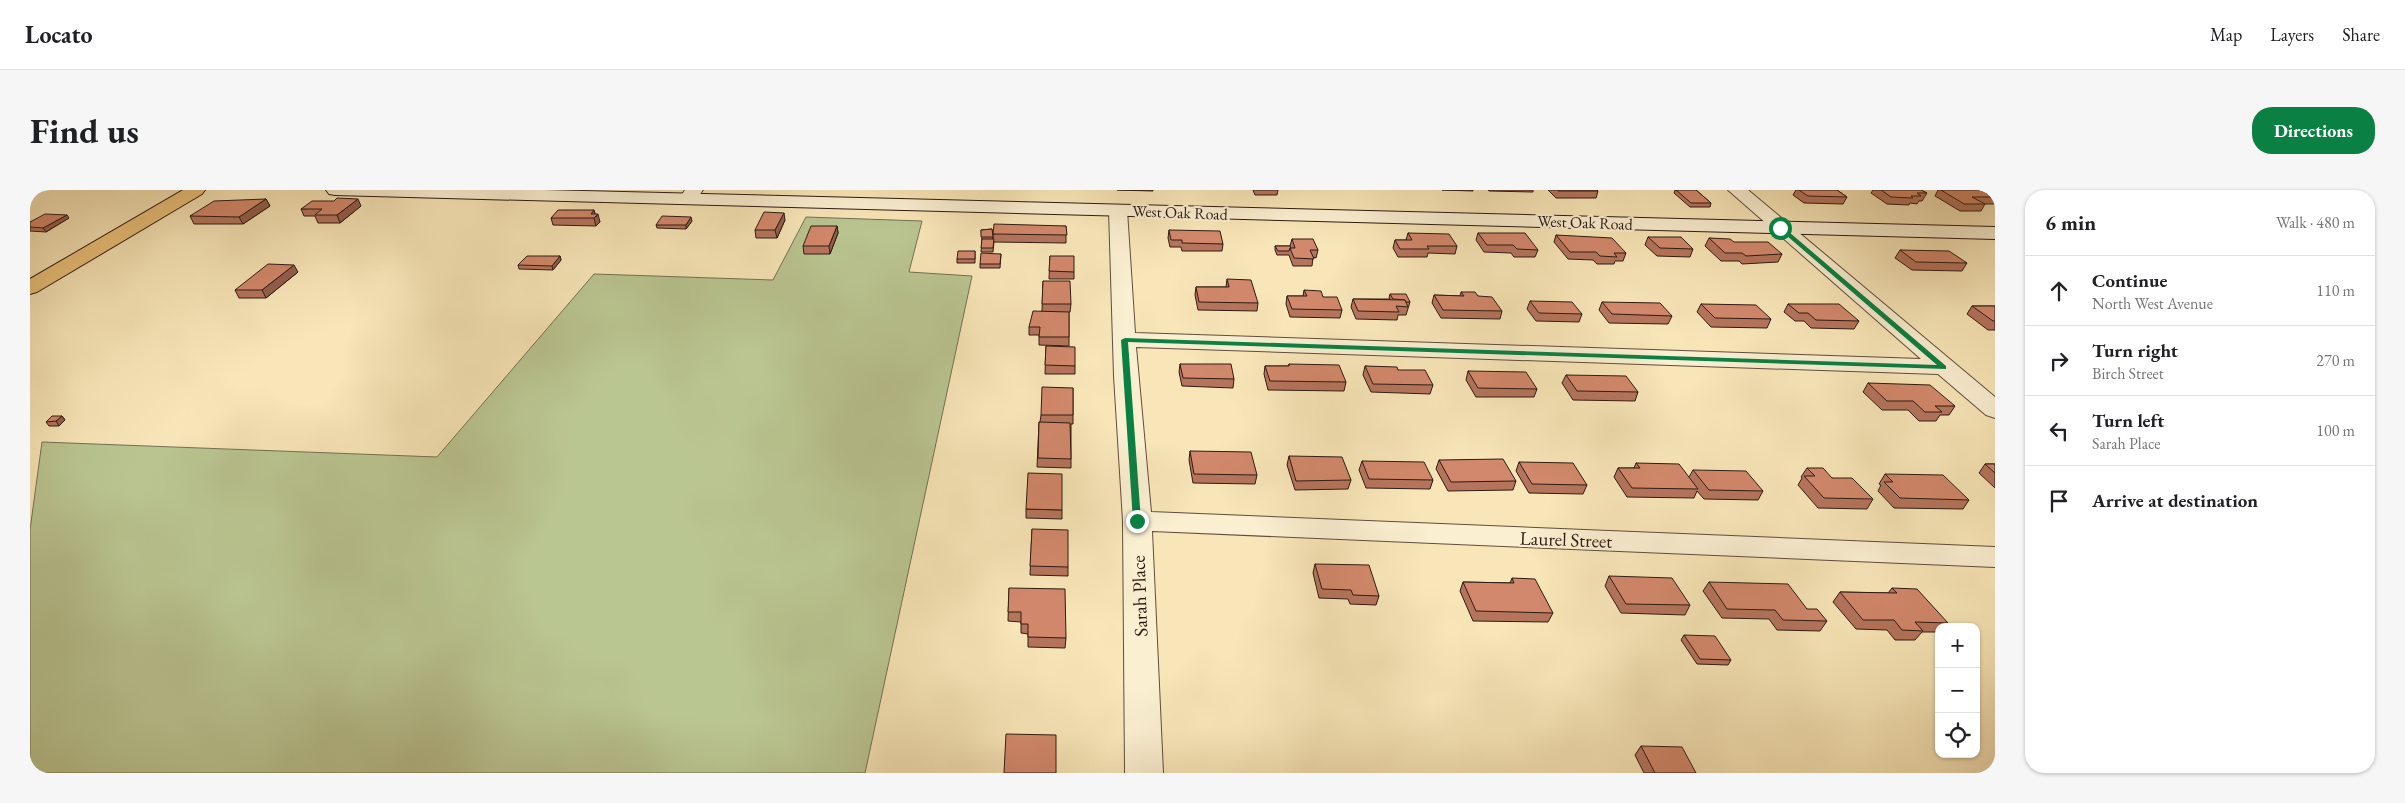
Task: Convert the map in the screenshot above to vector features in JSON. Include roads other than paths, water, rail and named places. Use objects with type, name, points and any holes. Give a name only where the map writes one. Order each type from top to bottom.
[{"type":"main road","points":[[30,288],[196,190]]},
{"type":"street","name":"West Oak Road","points":[[335,190],[691,194],[1118,210],[1995,233]]},
{"type":"street","points":[[1737,190],[1995,410]]},
{"type":"street","name":"Sarah Place","points":[[1118,210],[1137,521],[1144,773]]},
{"type":"street","points":[[1125,340],[1944,367]]},
{"type":"street","name":"Laurel Street","points":[[1137,521],[1995,557]]}]
